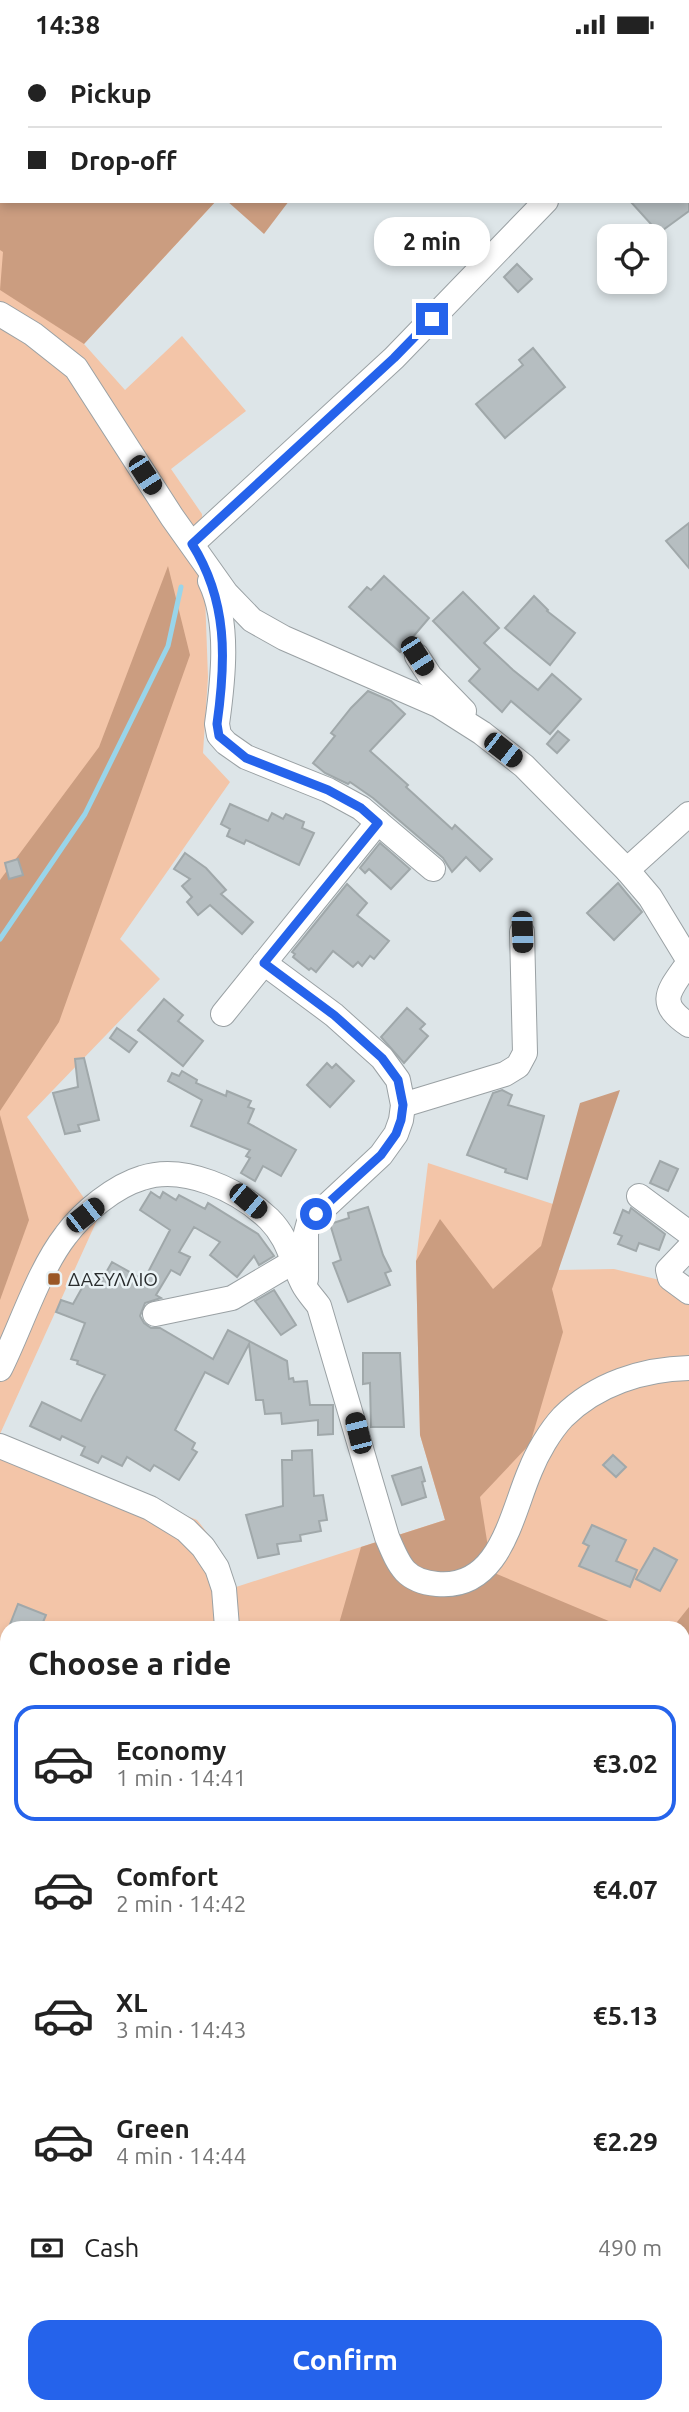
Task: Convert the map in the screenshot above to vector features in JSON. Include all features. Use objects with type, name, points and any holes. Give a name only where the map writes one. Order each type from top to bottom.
[{"type":"street","points":[[197,551],[394,358],[544,203]]},
{"type":"street","points":[[0,314],[33,334],[76,368],[172,517],[226,593],[252,620],[284,638],[438,705],[482,733],[524,766],[626,870],[650,897],[689,962],[667,1003],[671,1013],[689,1025]]},
{"type":"street","points":[[197,551],[219,606],[223,650],[217,724],[219,736],[246,758],[328,790],[361,808],[433,869]]},
{"type":"street","points":[[417,656],[430,676],[482,733]]},
{"type":"street","points":[[626,870],[689,814]]},
{"type":"street","points":[[223,1014],[378,823]]},
{"type":"street","points":[[403,1105],[505,1073],[518,1066],[525,1053],[522,932]]},
{"type":"street","points":[[264,963],[334,1015],[382,1058],[398,1080],[403,1105],[396,1134],[381,1155],[309,1222],[306,1233],[305,1287]]},
{"type":"street","points":[[0,1369],[49,1262],[67,1233],[107,1197],[128,1183],[144,1177],[164,1175],[195,1178],[228,1189],[248,1201],[284,1235],[305,1287],[319,1305],[387,1537],[396,1558],[406,1574],[431,1583],[458,1584],[471,1580],[491,1560],[505,1537],[531,1469],[561,1419],[585,1397],[628,1378],[654,1371],[689,1368]]},
{"type":"street","points":[[639,1196],[689,1233]]},
{"type":"street","points":[[689,1248],[668,1271],[670,1278],[689,1292]]},
{"type":"street","points":[[155,1314],[232,1298],[293,1262]]},
{"type":"street","points":[[0,1446],[149,1508],[186,1530],[203,1547],[217,1568],[224,1590],[227,1621]]},
{"type":"shaded area","points":[[0,203],[214,203],[84,344],[125,390],[182,336],[246,411],[171,469],[202,514],[208,677],[203,753],[230,782],[120,939],[160,979],[27,1117],[98,1218],[0,1434]]},
{"type":"shaded area","points":[[0,203],[214,203],[84,344],[0,290],[3,252],[0,250]]},
{"type":"shaded area","points":[[229,203],[287,203],[264,234]]},
{"type":"shaded area","points":[[168,566],[190,655],[59,1022],[0,1111],[0,880],[99,747]]},
{"type":"shaded area","points":[[620,1090],[552,1289],[563,1332],[530,1444],[480,1497],[492,1572],[609,1621],[340,1621],[361,1547],[445,1520],[420,1435],[416,1261],[440,1219],[493,1289],[541,1246],[580,1103]]},
{"type":"shaded area","points":[[0,1115],[29,1220],[0,1300]]},
{"type":"shaded area","points":[[428,1163],[562,1207],[559,1270],[614,1269],[689,1287],[689,1621],[0,1621],[0,1440],[197,1520],[219,1552],[233,1588],[445,1520],[420,1435],[416,1261]]},
{"type":"shaded area","points":[[689,1607],[689,1621],[678,1621]]},
{"type":"building","points":[[632,203],[689,203],[689,211],[667,227],[667,224],[651,224]]},
{"type":"building","points":[[517,264],[532,279],[518,292],[504,277]]},
{"type":"building","points":[[533,348],[565,387],[505,438],[476,404],[523,365],[519,360]]},
{"type":"building","points":[[689,523],[689,568],[666,541]]},
{"type":"building","points":[[384,576],[429,618],[400,652],[349,607],[367,587],[371,590]]},
{"type":"building","points":[[463,592],[499,628],[484,643],[513,670],[538,690],[552,674],[581,699],[550,734],[511,701],[502,712],[469,681],[480,669],[433,621]]},
{"type":"building","points":[[534,596],[547,611],[575,633],[550,665],[505,628]]},
{"type":"building","points":[[368,691],[391,701],[405,714],[370,751],[452,829],[455,825],[492,859],[480,871],[466,857],[452,872],[443,858],[373,798],[350,782],[348,784],[325,773],[313,763],[335,736],[331,733]]},
{"type":"building","points":[[558,731],[569,740],[557,753],[547,744]]},
{"type":"building","points":[[230,804],[268,821],[272,813],[283,819],[286,814],[304,822],[302,828],[314,833],[299,865],[246,840],[244,844],[227,836],[230,829],[221,824]]},
{"type":"building","points":[[380,843],[410,869],[391,889],[369,869],[365,873],[360,868]]},
{"type":"building","points":[[185,853],[206,868],[226,890],[221,894],[253,922],[242,934],[210,905],[198,915],[187,902],[192,897],[182,886],[190,879],[174,869]]},
{"type":"building","points":[[18,859],[23,875],[9,879],[5,863]]},
{"type":"building","points":[[618,883],[642,912],[614,940],[587,913]]},
{"type":"building","points":[[347,884],[367,903],[357,915],[389,941],[374,959],[370,956],[362,966],[358,962],[353,967],[333,951],[316,972],[311,968],[309,970],[293,957],[295,954],[292,952]]},
{"type":"building","points":[[164,999],[183,1015],[178,1021],[203,1041],[183,1066],[138,1030]]},
{"type":"building","points":[[407,1008],[425,1024],[420,1029],[428,1036],[404,1063],[381,1037]]},
{"type":"building","points":[[117,1028],[137,1042],[129,1052],[110,1038]]},
{"type":"building","points":[[84,1058],[99,1120],[78,1125],[80,1131],[65,1134],[53,1093],[78,1087],[75,1059]]},
{"type":"building","points":[[327,1063],[332,1068],[336,1064],[354,1081],[330,1107],[307,1085]]},
{"type":"building","points":[[182,1071],[197,1080],[196,1083],[226,1096],[227,1091],[251,1101],[248,1107],[254,1109],[248,1123],[296,1150],[281,1176],[263,1166],[255,1181],[241,1173],[250,1158],[246,1156],[250,1150],[191,1126],[202,1100],[168,1081],[172,1073],[179,1076]]},
{"type":"building","points":[[502,1090],[512,1095],[508,1105],[544,1116],[527,1179],[467,1155],[493,1093]]},
{"type":"building","points":[[660,1161],[678,1169],[668,1191],[650,1183]]},
{"type":"building","points":[[151,1192],[160,1198],[163,1192],[176,1200],[179,1195],[205,1209],[208,1203],[258,1234],[274,1256],[259,1265],[254,1256],[237,1277],[210,1255],[220,1242],[194,1227],[179,1252],[190,1257],[180,1275],[171,1270],[156,1295],[161,1298],[145,1303],[140,1316],[144,1323],[151,1328],[160,1328],[213,1359],[228,1330],[287,1361],[289,1379],[293,1378],[294,1382],[307,1381],[310,1405],[333,1405],[333,1434],[318,1435],[318,1420],[282,1424],[281,1413],[265,1414],[263,1400],[256,1400],[249,1344],[228,1384],[205,1372],[175,1430],[195,1443],[192,1449],[197,1452],[179,1480],[154,1465],[150,1471],[127,1457],[122,1466],[102,1456],[98,1463],[81,1455],[85,1447],[62,1436],[60,1440],[30,1426],[42,1402],[81,1421],[105,1375],[71,1359],[85,1323],[56,1312],[61,1300],[73,1304],[87,1279],[99,1285],[112,1262],[144,1280],[170,1230],[140,1210]]},
{"type":"building","points":[[368,1207],[383,1255],[391,1271],[385,1273],[390,1285],[348,1302],[333,1263],[341,1260],[330,1224],[349,1218],[348,1213]]},
{"type":"building","points":[[631,1208],[665,1234],[659,1250],[639,1243],[636,1251],[618,1244],[622,1236],[614,1233],[623,1210],[629,1213]]},
{"type":"building","points":[[274,1290],[296,1325],[281,1335],[255,1301]]},
{"type":"building","points":[[363,1353],[400,1353],[404,1427],[371,1427],[370,1383],[363,1384]]},
{"type":"building","points":[[312,1450],[314,1496],[323,1495],[327,1520],[319,1521],[321,1531],[300,1535],[301,1541],[277,1544],[279,1554],[258,1558],[246,1515],[283,1506],[282,1460],[292,1460],[292,1451]]},
{"type":"building","points":[[613,1455],[626,1467],[616,1477],[603,1465]]},
{"type":"building","points":[[421,1467],[426,1497],[402,1505],[392,1476]]},
{"type":"building","points":[[592,1525],[626,1540],[616,1561],[637,1570],[630,1587],[579,1566],[589,1546],[583,1543]]},
{"type":"building","points":[[654,1548],[677,1560],[660,1591],[636,1579]]},
{"type":"building","points":[[18,1604],[46,1615],[44,1621],[11,1621]]},
{"type":"waterway","points":[[0,939],[85,814],[168,646],[181,587]]},
{"type":"place","name":"ΔΑΣΥΛΛΙΟ","points":[[54,1279]]},
{"type":"route","points":[[316,1214],[381,1155],[396,1134],[403,1105],[398,1080],[382,1058],[334,1015],[264,963],[378,823],[361,808],[328,790],[246,758],[219,736],[217,724],[223,650],[219,606],[215,590],[192,544],[394,358],[432,319]]}]
